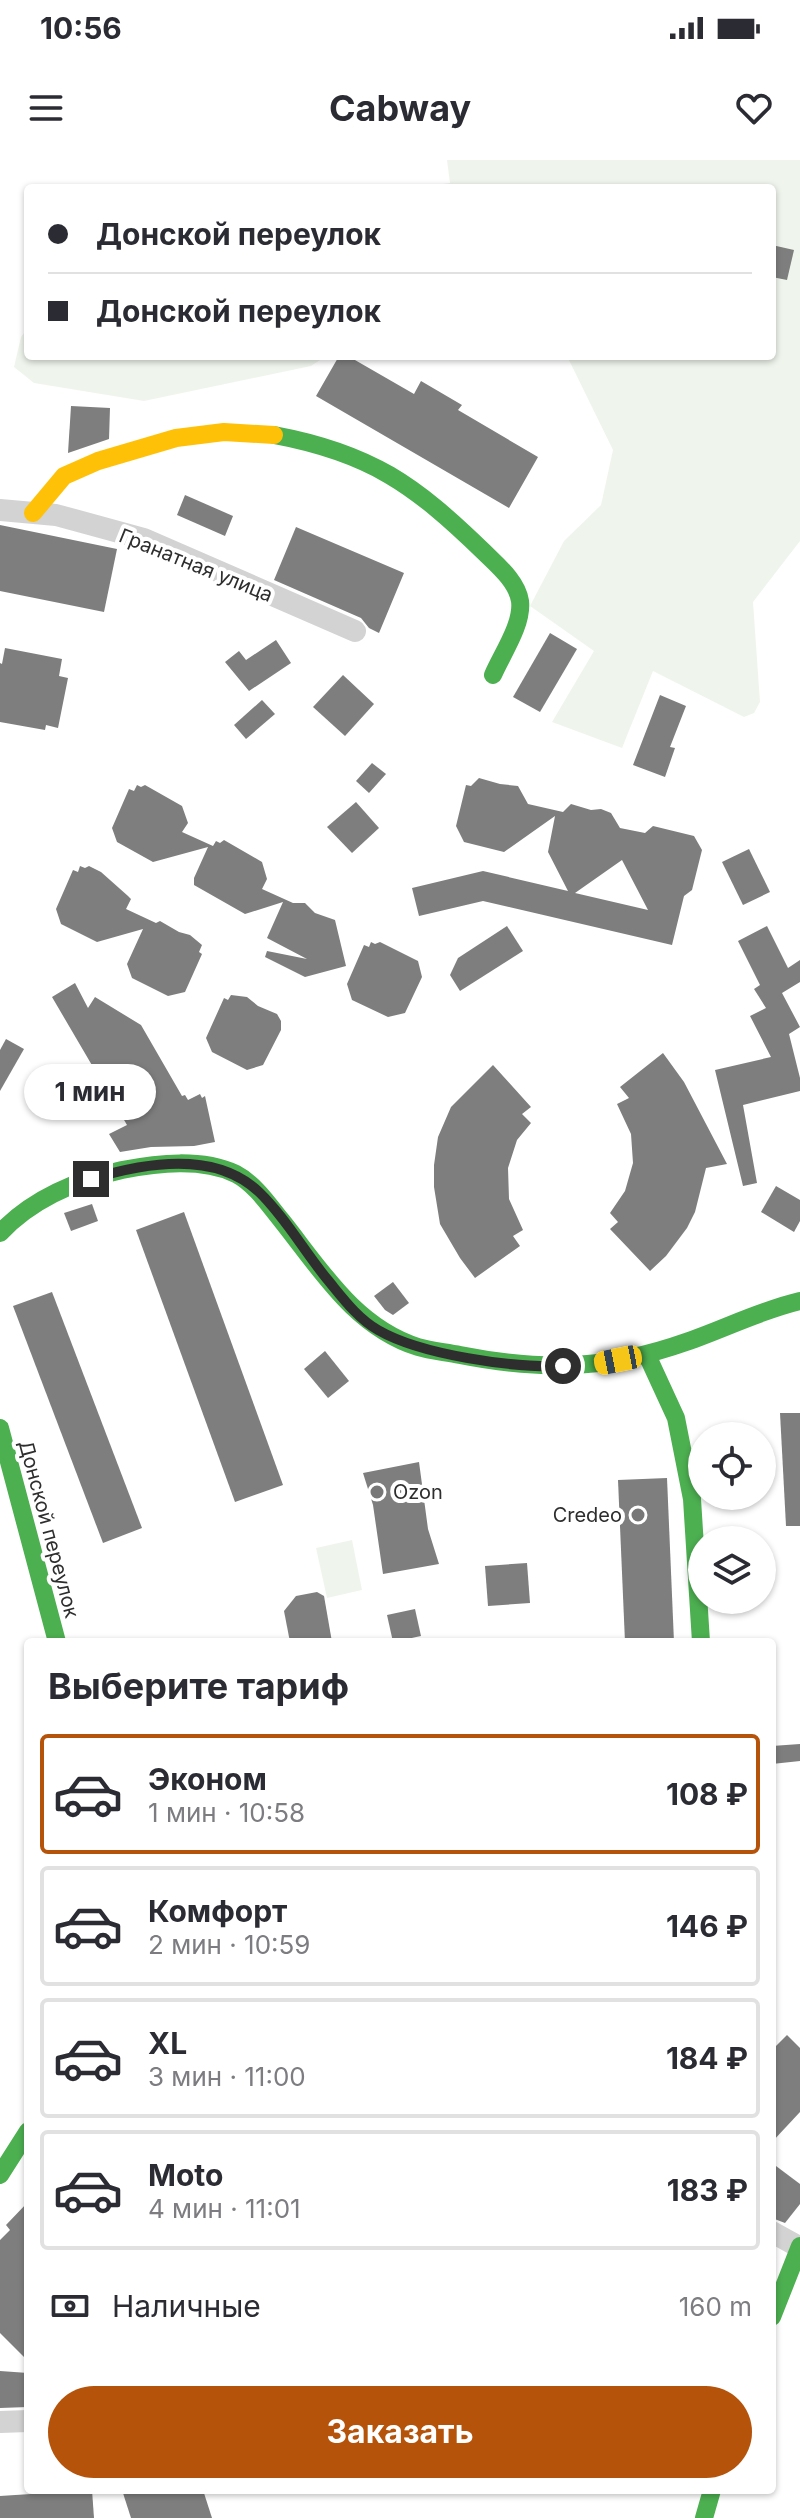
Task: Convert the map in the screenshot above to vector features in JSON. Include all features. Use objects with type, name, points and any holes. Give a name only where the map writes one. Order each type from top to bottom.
[{"type":"street","points":[[33,513],[48,491],[69,472],[147,445],[201,433],[258,433],[307,439],[369,460],[450,515],[516,587],[520,608],[493,675]]},
{"type":"street","name":"Гранатная улица","points":[[0,510],[56,515],[144,539],[355,631]]},
{"type":"street","points":[[0,1233],[29,1208],[68,1187],[115,1172],[169,1163],[208,1167],[235,1174],[260,1193],[350,1307],[378,1330],[417,1346],[536,1367],[589,1366],[647,1355],[800,1301]]},
{"type":"street","points":[[647,1355],[676,1418],[692,1499],[701,1638]]},
{"type":"street","name":"Донской переулок","points":[[0,1428],[56,1638]]},
{"type":"street","points":[[0,2175],[24,2137]]},
{"type":"street","points":[[776,2234],[800,2246],[776,2307]]},
{"type":"street","points":[[0,2422],[24,2421]]},
{"type":"street","points":[[704,2518],[711,2494]]},
{"type":"shaded area","points":[[447,160],[800,160],[800,541],[753,602],[760,702],[754,713],[744,717],[653,671],[622,748],[552,722],[594,651],[530,606],[564,541],[601,505],[613,450],[569,360],[776,360],[776,184],[443,184],[450,183]]},
{"type":"shaded area","points":[[24,333],[24,360],[320,360],[311,366],[144,401],[34,383],[14,367]]},
{"type":"shaded area","points":[[352,1540],[362,1590],[327,1598],[316,1548]]},
{"type":"building","points":[[776,246],[794,250],[787,280],[776,278]]},
{"type":"building","points":[[337,360],[355,360],[414,394],[421,381],[462,405],[458,410],[538,457],[509,508],[316,396]]},
{"type":"building","points":[[71,406],[110,408],[109,439],[68,453]]},
{"type":"building","points":[[185,495],[233,516],[225,536],[177,515]]},
{"type":"building","points":[[0,525],[117,549],[104,612],[0,591]]},
{"type":"building","points":[[296,527],[404,573],[379,633],[369,628],[361,618],[274,580]]},
{"type":"building","points":[[550,633],[577,649],[540,712],[513,697]]},
{"type":"building","points":[[276,640],[291,663],[249,691],[225,662],[239,651],[246,660]]},
{"type":"building","points":[[5,648],[62,659],[59,676],[68,678],[58,728],[46,725],[45,730],[0,722],[0,663]]},
{"type":"building","points":[[343,675],[374,704],[345,736],[313,707]]},
{"type":"building","points":[[660,695],[686,706],[670,747],[675,748],[665,777],[633,765]]},
{"type":"building","points":[[262,700],[275,714],[246,739],[234,725]]},
{"type":"building","points":[[372,763],[386,774],[369,793],[356,781]]},
{"type":"building","points":[[479,778],[518,786],[528,804],[563,812],[571,804],[591,810],[601,809],[611,813],[620,828],[645,833],[653,826],[694,836],[702,850],[692,890],[684,896],[672,945],[483,901],[419,916],[412,888],[483,871],[568,891],[548,852],[555,816],[504,852],[464,842],[456,826],[466,785],[471,786]],"holes":[[[622,860],[648,910],[575,893]]]},
{"type":"building","points":[[137,785],[145,785],[182,806],[188,823],[182,832],[213,846],[216,841],[220,843],[224,840],[262,862],[267,879],[262,889],[293,903],[305,903],[315,913],[335,920],[346,966],[305,977],[265,957],[267,951],[307,959],[267,938],[283,902],[245,914],[194,885],[194,878],[208,847],[153,862],[117,842],[112,828],[129,789],[134,791]]},
{"type":"building","points":[[356,802],[379,828],[352,853],[327,827]]},
{"type":"building","points":[[749,849],[770,892],[743,905],[722,862]]},
{"type":"building","points":[[80,866],[89,866],[101,872],[128,896],[131,899],[126,909],[190,935],[202,945],[199,952],[202,954],[185,992],[168,996],[132,978],[127,964],[143,929],[97,942],[61,924],[56,909],[73,870],[78,872]]},
{"type":"building","points":[[507,926],[523,951],[460,991],[450,975],[458,958]]},
{"type":"building","points":[[767,926],[788,968],[800,960],[800,982],[782,993],[800,1027],[789,1034],[800,1078],[800,1091],[743,1105],[757,1183],[743,1186],[715,1070],[771,1057],[750,1016],[766,1008],[754,989],[760,985],[738,941]]},
{"type":"building","points":[[371,942],[380,942],[418,961],[422,977],[405,1013],[388,1017],[352,1000],[347,984],[364,945],[369,947]]},
{"type":"building","points":[[75,983],[88,1008],[95,997],[141,1025],[182,1096],[185,1095],[188,1100],[200,1094],[202,1098],[205,1096],[215,1142],[120,1152],[109,1134],[127,1125],[52,997]]},
{"type":"building","points":[[231,995],[247,997],[258,1006],[277,1014],[281,1021],[281,1030],[263,1065],[247,1070],[212,1052],[206,1038],[224,998],[228,1000]]},
{"type":"building","points":[[6,1039],[24,1049],[0,1091],[0,1050]]},
{"type":"building","points":[[663,1053],[684,1082],[727,1164],[706,1168],[695,1212],[687,1228],[650,1271],[610,1229],[618,1222],[610,1213],[625,1191],[633,1163],[631,1134],[617,1104],[629,1098],[620,1087]]},
{"type":"building","points":[[493,1065],[531,1107],[522,1114],[531,1123],[517,1140],[508,1168],[509,1199],[523,1230],[513,1236],[520,1246],[475,1278],[440,1224],[434,1165],[438,1137],[451,1107]]},
{"type":"building","points":[[776,1186],[800,1200],[800,1221],[794,1232],[761,1212]]},
{"type":"building","points":[[92,1204],[98,1221],[71,1231],[64,1213]]},
{"type":"building","points":[[184,1212],[283,1485],[235,1502],[136,1230]]},
{"type":"building","points":[[393,1282],[409,1303],[393,1315],[374,1296]]},
{"type":"building","points":[[52,1292],[142,1528],[103,1543],[13,1306]]},
{"type":"building","points":[[325,1351],[349,1381],[328,1398],[304,1369]]},
{"type":"building","points":[[780,1413],[800,1413],[800,1526],[786,1526]]},
{"type":"building","points":[[419,1462],[428,1529],[439,1564],[383,1574],[373,1505],[363,1473]]},
{"type":"building","points":[[667,1478],[674,1638],[625,1638],[618,1480]]},
{"type":"building","points":[[527,1563],[530,1603],[488,1606],[485,1566]]},
{"type":"building","points":[[317,1592],[324,1596],[331,1638],[289,1638],[284,1611],[296,1596]]},
{"type":"building","points":[[415,1609],[421,1636],[392,1638],[387,1615]]},
{"type":"building","points":[[800,1744],[800,1761],[776,1764],[776,1746]]},
{"type":"building","points":[[787,2035],[800,2048],[800,2112],[776,2138],[776,2046]]},
{"type":"building","points":[[776,2166],[800,2184],[800,2204],[785,2223],[776,2220]]},
{"type":"building","points":[[24,2206],[24,2357],[0,2333],[0,2240],[10,2230],[6,2225]]},
{"type":"building","points":[[0,2371],[24,2373],[24,2407],[0,2408]]},
{"type":"building","points":[[92,2494],[94,2518],[0,2518],[0,2496]]},
{"type":"building","points":[[123,2494],[204,2494],[212,2518],[131,2518]]},
{"type":"traffic: fast","points":[[274,435],[338,451],[390,475],[436,508],[506,574],[518,594],[520,610],[515,629],[493,675]]},
{"type":"traffic: fast","points":[[0,1233],[26,1210],[56,1192],[105,1174],[165,1164],[194,1164],[223,1169],[243,1178],[255,1189],[341,1295],[376,1326],[423,1348],[518,1364],[574,1365],[629,1358],[686,1342],[800,1301]]},
{"type":"traffic: fast","points":[[647,1355],[676,1418],[692,1499],[701,1638]]},
{"type":"traffic: fast","points":[[0,1428],[56,1638]]},
{"type":"traffic: fast","points":[[0,2175],[24,2137]]},
{"type":"traffic: fast","points":[[776,2307],[800,2246]]},
{"type":"traffic: fast","points":[[704,2518],[711,2494]]},
{"type":"traffic: slow","points":[[33,513],[64,476],[98,461],[176,438],[224,432],[274,435]]},
{"type":"place","name":"Ozon","points":[[377,1492]]},
{"type":"place","name":"Credeo","points":[[638,1515]]},
{"type":"route","points":[[91,1179],[169,1163],[208,1167],[235,1174],[260,1193],[350,1307],[378,1330],[417,1346],[485,1360],[536,1367],[563,1366]]}]
